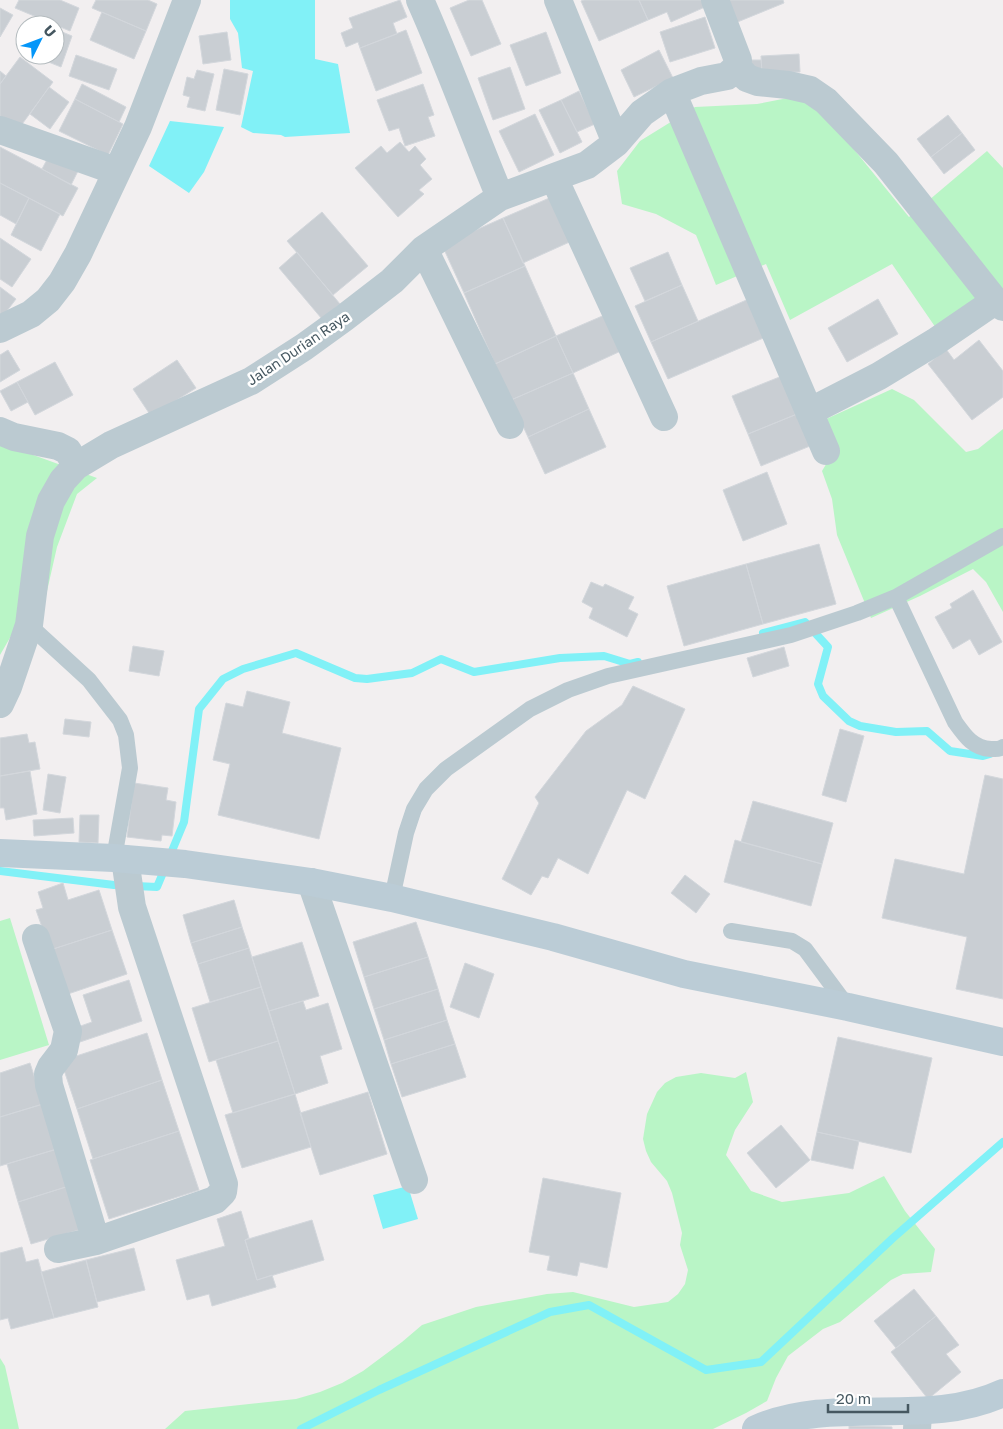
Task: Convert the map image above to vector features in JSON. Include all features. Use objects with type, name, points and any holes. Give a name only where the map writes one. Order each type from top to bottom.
[{"type":"street","points":[[0,329],[31,314],[48,300],[62,282],[78,254],[150,100],[187,0]]},
{"type":"street","points":[[420,0],[444,55],[500,197]]},
{"type":"street","points":[[558,0],[616,143]]},
{"type":"street","points":[[715,0],[736,51],[737,67],[747,78],[758,82],[788,85],[810,90],[826,101],[886,163],[999,304],[887,371],[809,412]]},
{"type":"street","name":"Jalan Durian Raya","points":[[0,704],[8,687],[29,625],[40,536],[51,501],[63,480],[76,466],[111,445],[251,381],[304,347],[392,281],[424,249],[500,197],[587,165],[616,143],[642,113],[672,92],[701,81],[727,76],[737,67]]},
{"type":"street","points":[[672,92],[826,451]]},
{"type":"street","points":[[0,130],[116,171]]},
{"type":"street","points":[[554,178],[664,417]]},
{"type":"street","points":[[424,249],[510,425]]},
{"type":"street","points":[[0,431],[14,437],[58,446],[68,451],[76,466]]},
{"type":"street","points":[[0,853],[122,865],[155,862],[185,864],[311,882],[392,898],[553,937],[684,974],[848,1007],[1003,1042]]},
{"type":"street","points":[[58,1249],[96,1241],[215,1200],[223,1192],[224,1184],[132,908],[122,865]]},
{"type":"street","points":[[311,882],[414,1180]]},
{"type":"street","points":[[36,938],[68,1031],[64,1050],[48,1074],[50,1085],[96,1241]]},
{"type":"street","points":[[756,1429],[798,1416],[821,1413],[918,1422],[968,1408],[1003,1393]]},
{"type":"lane","points":[[392,898],[406,833],[414,809],[426,790],[446,769],[530,709],[568,690],[608,676],[791,635],[857,613],[896,598],[1003,536]]},
{"type":"lane","points":[[896,598],[955,722],[968,739],[981,748],[999,749],[1003,747]]},
{"type":"lane","points":[[29,625],[90,680],[120,720],[126,735],[130,768],[122,865]]},
{"type":"lane","points":[[731,931],[792,941],[805,949],[848,1007]]},
{"type":"green space","points":[[798,96],[826,115],[909,217],[987,151],[1003,168],[1003,303],[938,331],[892,264],[790,320],[766,264],[716,285],[696,235],[656,214],[622,204],[617,171],[640,141],[695,107],[757,104]]},
{"type":"green space","points":[[892,389],[914,400],[966,452],[978,449],[1003,429],[1003,612],[986,582],[973,569],[871,618],[837,535],[832,499],[822,471],[834,451],[824,420]]},
{"type":"green space","points":[[0,443],[97,478],[77,494],[57,547],[40,622],[11,636],[0,655]]},
{"type":"green space","points":[[10,918],[49,1045],[0,1060],[0,921]]},
{"type":"green space","points":[[746,1072],[753,1102],[735,1130],[726,1155],[751,1191],[782,1202],[849,1193],[884,1176],[905,1211],[935,1249],[931,1272],[903,1274],[891,1280],[840,1322],[823,1329],[788,1356],[776,1378],[767,1401],[713,1429],[165,1429],[185,1411],[296,1399],[320,1392],[342,1383],[363,1371],[422,1325],[476,1307],[547,1294],[573,1292],[634,1307],[668,1302],[678,1294],[685,1284],[688,1270],[680,1245],[682,1233],[672,1193],[667,1181],[651,1162],[646,1151],[643,1139],[647,1114],[657,1092],[665,1083],[676,1077],[701,1073],[735,1078]]},
{"type":"green space","points":[[0,1358],[5,1366],[19,1429],[0,1429]]},
{"type":"water","points":[[230,0],[315,0],[315,59],[338,64],[350,133],[285,137],[253,133],[241,127],[253,71],[242,68],[238,33],[230,19]]},
{"type":"water","points":[[170,121],[224,127],[204,172],[189,193],[149,166]]},
{"type":"water","points":[[408,1186],[418,1219],[383,1229],[373,1195]]},
{"type":"building","points":[[19,0],[60,0],[79,8],[70,31],[65,29],[65,15],[32,15],[15,8]]},
{"type":"building","points":[[96,0],[148,0],[157,4],[146,31],[92,8]]},
{"type":"building","points":[[400,0],[407,17],[393,23],[397,34],[360,48],[358,42],[346,47],[341,33],[353,28],[349,18]]},
{"type":"building","points":[[469,0],[482,0],[501,44],[471,56],[450,8]]},
{"type":"building","points":[[639,0],[648,20],[599,41],[581,1]]},
{"type":"building","points":[[639,0],[702,0],[705,7],[671,22],[667,12],[648,20]]},
{"type":"building","points":[[725,0],[783,0],[784,3],[735,23]]},
{"type":"building","points":[[0,8],[13,15],[0,37]]},
{"type":"building","points":[[102,12],[146,31],[134,59],[90,40]]},
{"type":"building","points":[[705,17],[715,48],[670,62],[660,32]]},
{"type":"building","points":[[406,30],[422,73],[376,91],[360,48]]},
{"type":"building","points":[[227,32],[231,60],[203,64],[199,36]]},
{"type":"building","points":[[546,32],[561,73],[526,86],[510,45]]},
{"type":"building","points":[[65,33],[72,36],[65,56]]},
{"type":"building","points":[[659,50],[673,78],[634,97],[621,70]]},
{"type":"building","points":[[799,54],[800,72],[762,73],[761,56]]},
{"type":"building","points":[[76,55],[117,69],[109,90],[69,76]]},
{"type":"building","points":[[748,60],[761,60],[762,71],[748,71]]},
{"type":"building","points":[[15,64],[31,65],[53,82],[17,131],[0,118],[0,84]]},
{"type":"building","points":[[510,67],[525,109],[493,120],[478,78]]},
{"type":"building","points":[[224,69],[248,74],[240,115],[216,110]]},
{"type":"building","points":[[197,70],[214,74],[205,111],[187,107],[190,97],[183,95],[187,77],[194,79]]},
{"type":"building","points":[[0,71],[6,76],[0,84]]},
{"type":"building","points":[[82,84],[126,107],[119,122],[75,99]]},
{"type":"building","points":[[423,84],[434,115],[428,117],[435,136],[405,146],[399,128],[389,131],[377,100]]},
{"type":"building","points":[[49,87],[69,102],[50,129],[30,114]]},
{"type":"building","points":[[579,91],[595,124],[577,132],[561,100]]},
{"type":"building","points":[[75,99],[123,124],[108,155],[59,131]]},
{"type":"building","points":[[561,100],[582,142],[560,153],[539,110]]},
{"type":"building","points":[[535,114],[554,155],[519,172],[499,131]]},
{"type":"building","points":[[948,115],[962,133],[931,157],[917,139]]},
{"type":"building","points":[[962,133],[975,150],[944,174],[931,157]]},
{"type":"building","points":[[400,142],[409,152],[415,146],[426,159],[420,165],[432,179],[419,190],[424,194],[398,217],[355,168],[381,146],[387,153]]},
{"type":"building","points":[[0,147],[78,188],[63,216],[0,183]]},
{"type":"building","points":[[50,154],[79,169],[71,185],[42,169]]},
{"type":"building","points":[[0,183],[29,198],[16,224],[0,215]]},
{"type":"building","points":[[554,196],[574,240],[523,263],[503,218]]},
{"type":"building","points":[[29,198],[60,214],[41,251],[11,235]]},
{"type":"building","points":[[322,212],[368,266],[333,295],[287,241]]},
{"type":"building","points":[[503,218],[525,266],[464,293],[442,245]]},
{"type":"building","points":[[0,238],[31,259],[12,287],[0,279]]},
{"type":"building","points":[[297,252],[340,304],[322,319],[279,268]]},
{"type":"building","points":[[668,252],[682,285],[645,301],[630,268]]},
{"type":"building","points":[[525,266],[556,336],[495,364],[464,293]]},
{"type":"building","points":[[682,285],[698,321],[651,342],[635,306]]},
{"type":"building","points":[[0,287],[16,299],[0,320]]},
{"type":"building","points":[[751,298],[768,336],[668,379],[651,342]]},
{"type":"building","points":[[878,299],[898,334],[847,362],[828,328]]},
{"type":"building","points":[[607,314],[623,350],[573,373],[556,336]]},
{"type":"building","points":[[556,336],[573,373],[511,400],[495,364]]},
{"type":"building","points":[[979,340],[1003,371],[1003,397],[972,420],[928,364],[946,349],[954,360]]},
{"type":"building","points":[[8,350],[20,370],[0,382],[0,355]]},
{"type":"building","points":[[177,360],[196,388],[151,416],[133,389]]},
{"type":"building","points":[[55,362],[73,395],[35,415],[17,382]]},
{"type":"building","points":[[573,373],[589,409],[528,437],[511,400]]},
{"type":"building","points":[[787,374],[802,412],[748,434],[732,396]]},
{"type":"building","points":[[17,382],[28,402],[11,411],[0,391]]},
{"type":"building","points":[[589,409],[606,447],[545,474],[528,437]]},
{"type":"building","points":[[802,412],[815,444],[761,466],[748,434]]},
{"type":"building","points":[[767,472],[787,524],[743,541],[723,490]]},
{"type":"building","points":[[819,544],[836,604],[763,624],[746,564]]},
{"type":"building","points":[[746,564],[763,624],[684,646],[667,586]]},
{"type":"building","points":[[591,582],[603,587],[605,584],[634,597],[628,609],[638,614],[627,637],[589,618],[593,608],[582,602]]},
{"type":"building","points":[[973,590],[1002,642],[979,655],[970,639],[953,649],[935,617],[952,608],[950,604]]},
{"type":"building","points":[[133,646],[164,651],[159,676],[129,671]]},
{"type":"building","points":[[784,647],[789,666],[753,677],[747,658]]},
{"type":"building","points":[[633,686],[685,709],[645,799],[627,790],[588,874],[558,858],[548,878],[542,876],[531,895],[502,879],[539,803],[535,797],[586,731],[622,705]]},
{"type":"building","points":[[247,691],[290,702],[282,733],[341,748],[319,839],[218,815],[230,764],[213,760],[226,703],[243,707]]},
{"type":"building","points":[[65,719],[91,722],[89,737],[63,734]]},
{"type":"building","points":[[840,729],[864,736],[846,802],[822,795]]},
{"type":"building","points":[[27,734],[29,743],[35,742],[40,769],[0,776],[0,738]]},
{"type":"building","points":[[30,771],[37,814],[6,820],[4,808],[0,808],[0,776]]},
{"type":"building","points":[[48,774],[66,777],[60,813],[43,810]]},
{"type":"building","points":[[985,775],[1003,779],[1003,999],[956,989],[967,937],[882,918],[895,859],[964,874]]},
{"type":"building","points":[[134,783],[168,788],[166,800],[176,802],[172,836],[162,835],[161,841],[127,837]]},
{"type":"building","points":[[753,801],[833,823],[822,864],[741,842]]},
{"type":"building","points":[[80,815],[99,815],[98,843],[79,842]]},
{"type":"building","points":[[73,818],[74,833],[34,836],[33,820]]},
{"type":"building","points":[[735,840],[822,864],[811,906],[724,882]]},
{"type":"building","points":[[685,875],[710,894],[696,913],[671,893]]},
{"type":"building","points":[[63,883],[68,900],[99,890],[112,930],[50,950],[36,910],[43,908],[38,892]]},
{"type":"building","points":[[234,900],[242,927],[191,943],[183,915]]},
{"type":"building","points":[[416,922],[428,957],[364,977],[353,942]]},
{"type":"building","points":[[242,927],[249,948],[198,964],[191,943]]},
{"type":"building","points":[[112,930],[127,974],[65,995],[50,950]]},
{"type":"building","points":[[302,942],[319,996],[269,1011],[252,957]]},
{"type":"building","points":[[249,948],[261,987],[210,1002],[198,964]]},
{"type":"building","points":[[428,957],[438,989],[374,1009],[364,977]]},
{"type":"building","points":[[465,963],[494,974],[479,1018],[450,1007]]},
{"type":"building","points":[[129,980],[142,1021],[80,1042],[75,1028],[92,1022],[83,995]]},
{"type":"building","points":[[261,987],[278,1041],[209,1062],[192,1008]]},
{"type":"building","points":[[438,989],[447,1020],[384,1040],[374,1009]]},
{"type":"building","points":[[303,1001],[306,1010],[328,1003],[342,1049],[320,1056],[328,1083],[295,1094],[269,1011]]},
{"type":"building","points":[[447,1020],[455,1044],[391,1064],[384,1040]]},
{"type":"building","points":[[147,1033],[162,1080],[77,1109],[61,1061]]},
{"type":"building","points":[[838,1037],[932,1058],[911,1153],[817,1132]]},
{"type":"building","points":[[278,1041],[295,1094],[233,1113],[216,1060]]},
{"type":"building","points":[[455,1044],[466,1077],[402,1097],[391,1064]]},
{"type":"building","points":[[30,1063],[43,1104],[0,1117],[0,1073]]},
{"type":"building","points":[[162,1080],[179,1131],[93,1159],[77,1109]]},
{"type":"building","points":[[368,1092],[387,1154],[320,1175],[300,1113]]},
{"type":"building","points":[[295,1094],[311,1147],[242,1168],[225,1115]]},
{"type":"building","points":[[43,1104],[57,1149],[0,1166],[0,1117]]},
{"type":"building","points":[[781,1125],[810,1160],[776,1188],[747,1153]]},
{"type":"building","points":[[179,1131],[199,1190],[109,1219],[90,1160]]},
{"type":"building","points":[[817,1132],[859,1141],[853,1169],[811,1160]]},
{"type":"building","points":[[57,1149],[69,1186],[18,1202],[7,1164]]},
{"type":"building","points":[[543,1178],[621,1193],[607,1268],[580,1262],[577,1276],[547,1270],[550,1256],[529,1252]]},
{"type":"building","points":[[69,1186],[82,1229],[31,1244],[18,1202]]},
{"type":"building","points":[[241,1211],[249,1238],[245,1240],[257,1280],[272,1275],[276,1287],[212,1306],[209,1294],[187,1300],[176,1260],[225,1246],[217,1219]]},
{"type":"building","points":[[312,1220],[324,1260],[257,1280],[245,1240]]},
{"type":"building","points":[[22,1247],[26,1262],[38,1259],[54,1318],[11,1329],[8,1318],[0,1320],[0,1253]]},
{"type":"building","points":[[134,1248],[145,1290],[97,1302],[86,1260]]},
{"type":"building","points":[[86,1260],[98,1307],[54,1318],[41,1272]]},
{"type":"building","points":[[914,1289],[936,1316],[896,1348],[874,1321]]},
{"type":"building","points":[[936,1316],[959,1345],[946,1354],[961,1372],[928,1399],[891,1352]]},
{"type":"building","points":[[849,1426],[892,1427],[892,1429],[849,1429]]},
{"type":"waterway","points":[[763,633],[805,622],[828,647],[818,684],[823,696],[849,721],[860,726],[896,732],[927,731],[950,751],[983,756],[990,754]]},
{"type":"waterway","points":[[169,858],[184,822],[199,709],[223,679],[243,669],[296,653],[355,678],[367,679],[412,673],[441,659],[474,672],[560,658],[604,656],[630,664],[638,662]]},
{"type":"waterway","points":[[0,871],[114,885],[157,887],[165,868]]},
{"type":"waterway","points":[[301,1429],[379,1390],[550,1312],[589,1305],[706,1370],[761,1362],[893,1238],[1003,1142]]}]
